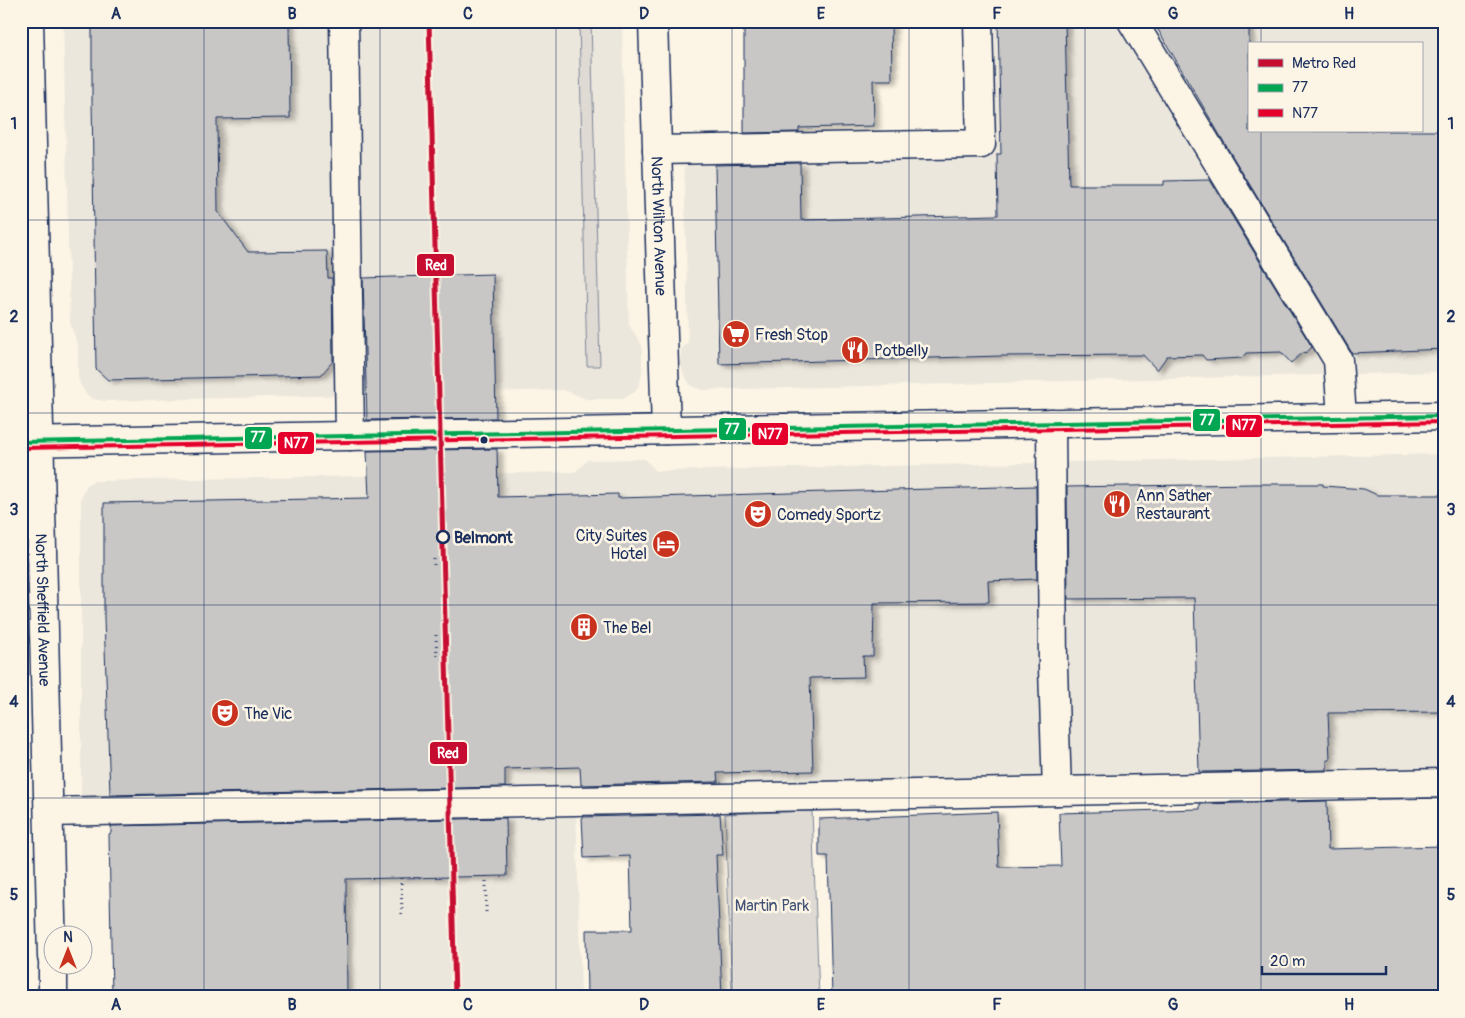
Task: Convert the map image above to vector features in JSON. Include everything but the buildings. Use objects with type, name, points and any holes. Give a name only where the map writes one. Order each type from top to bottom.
[{"type":"main road","name":"North Sheffield Avenue","points":[[29,21],[30,442],[49,812],[51,926]]},
{"type":"main road","points":[[344,21],[350,436]]},
{"type":"main road","name":"North Wilton Avenue","points":[[653,21],[666,430]]},
{"type":"main road","points":[[657,150],[981,144],[978,21]]},
{"type":"main road","points":[[1132,21],[1338,360],[1342,417]]},
{"type":"main road","points":[[30,442],[1444,416]]},
{"type":"main road","points":[[1051,423],[1053,668],[1057,791]]},
{"type":"main road","points":[[49,812],[1444,783]]},
{"type":"main road","points":[[53,976],[54,997]]},
{"type":"path","points":[[434,559],[434,565]]},
{"type":"path","points":[[436,635],[437,660]]},
{"type":"path","points":[[486,876],[486,914]]},
{"type":"path","points":[[401,878],[402,917]]},
{"type":"shaded area","points":[[63,21],[622,21],[629,325],[642,345],[642,374],[635,392],[623,399],[586,399],[564,390],[104,401],[93,399],[86,394],[80,384],[78,377],[78,346],[70,323]]},
{"type":"shaded area","points":[[978,21],[1444,21],[1444,372],[702,390],[691,386],[683,373],[681,364],[681,350],[688,342],[684,150],[981,144]]},
{"type":"shaded area","points":[[1444,454],[1444,783],[576,801],[581,997],[347,997],[344,805],[81,811],[81,498],[88,484],[95,481],[575,472],[588,460],[645,459],[656,471]]},
{"type":"green space","points":[[579,21],[591,21],[600,366],[587,366]]},
{"type":"green space","name":"Martin Park","points":[[812,811],[819,997],[732,997],[725,814]]},
{"type":"metro line","name":"Red","points":[[429,21],[455,997]]},
{"type":"transit line","name":"77","points":[[21,442],[1444,416]]},
{"type":"transit line","name":"N77","points":[[21,448],[1444,422]]},
{"type":"place","name":"Fresh Stop","points":[[736,334]]},
{"type":"place","name":"Potbelly","points":[[855,350]]},
{"type":"place","name":"Ann Sather Restaurant","points":[[1117,504]]},
{"type":"place","name":"Comedy Sportz","points":[[758,514]]},
{"type":"place","name":"Belmont","points":[[443,537]]},
{"type":"place","name":"City Suites Hotel","points":[[666,544]]},
{"type":"place","name":"The Bel","points":[[584,627]]},
{"type":"place","name":"The Vic","points":[[225,713]]}]
